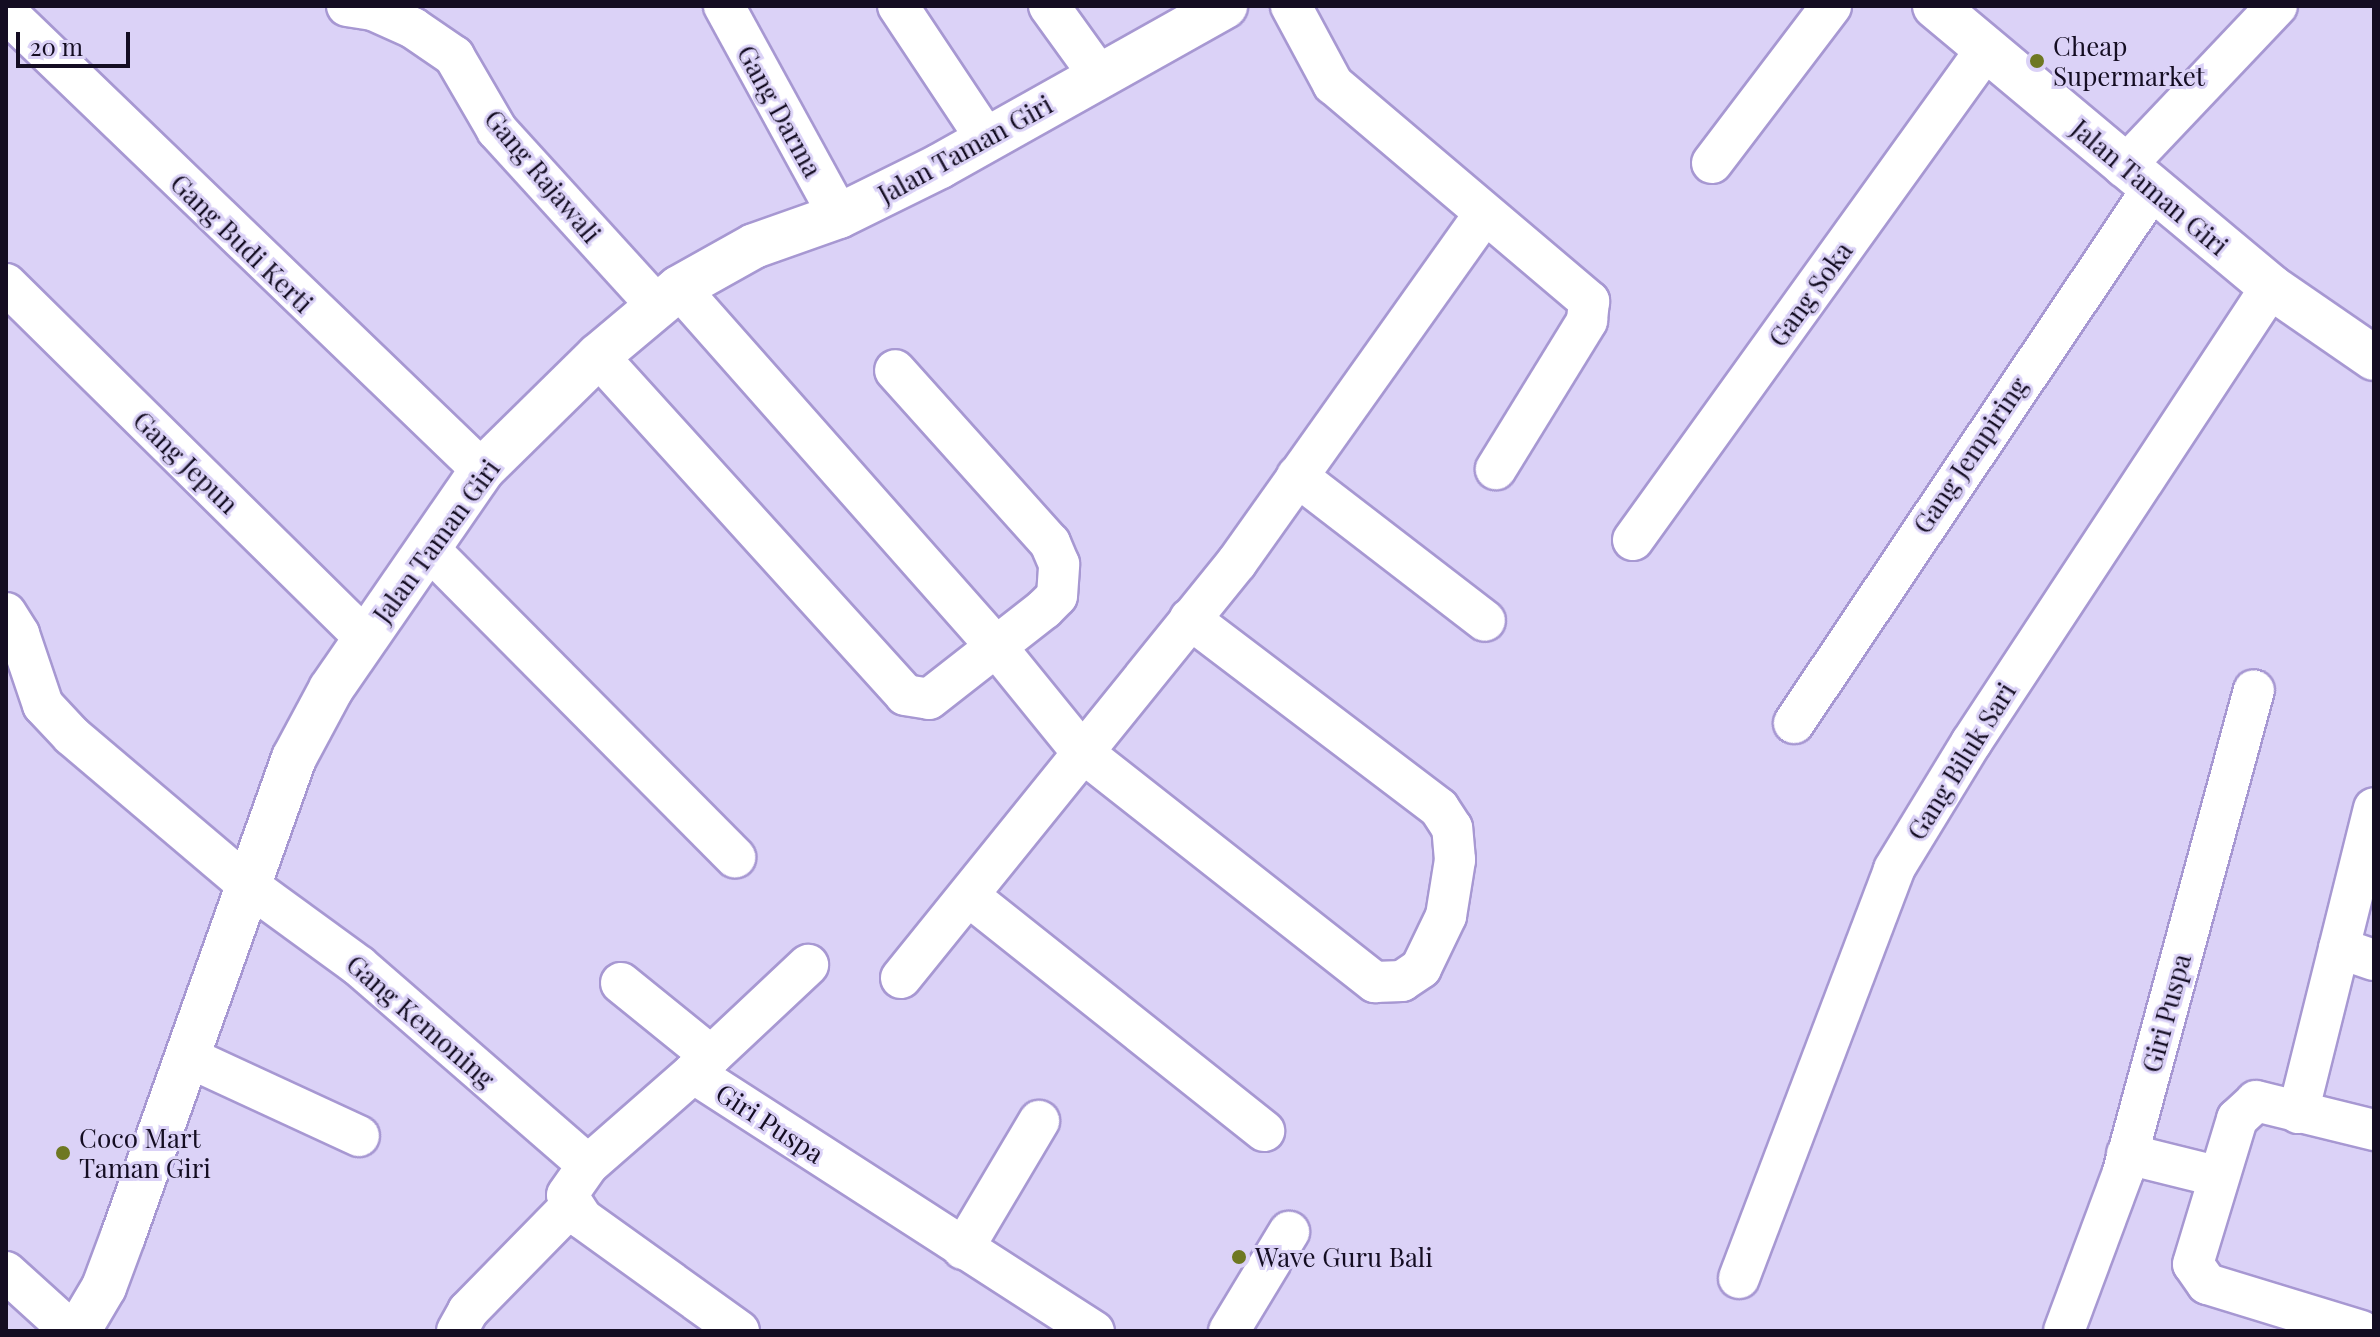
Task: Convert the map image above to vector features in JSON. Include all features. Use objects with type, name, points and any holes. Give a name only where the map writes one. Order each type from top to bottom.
[{"type":"street","name":"Gang Rajawali","points":[[347,6],[373,10],[413,28],[454,56],[497,130],[668,297],[998,649],[1081,751],[1375,982],[1402,981],[1421,968],[1446,916],[1455,860],[1452,828],[1439,808],[1190,619]]},
{"type":"street","name":"Gang Darma","points":[[724,6],[839,216]]},
{"type":"street","points":[[898,6],[987,140]]},
{"type":"street","points":[[1049,6],[1098,74]]},
{"type":"street","name":"Jalan Taman Giri","points":[[78,1331],[104,1287],[190,1058],[294,758],[331,689],[482,470],[598,356],[668,297],[754,246],[839,216],[987,140],[1098,74],[1225,6]]},
{"type":"street","points":[[1291,6],[1333,84],[1589,301],[1591,309],[1496,469]]},
{"type":"street","points":[[1712,163],[1831,6]]},
{"type":"street","name":"Jalan Taman Giri","points":[[1935,6],[2137,179],[2271,287],[2374,358]]},
{"type":"street","name":"Gang Jempiring","points":[[1794,723],[2137,179],[2277,6]]},
{"type":"street","name":"Gang Budi Kerti","points":[[6,12],[482,470]]},
{"type":"street","name":"Gang Soka","points":[[1633,540],[1987,48]]},
{"type":"street","points":[[901,978],[970,897],[1081,751],[1190,619],[1297,476],[1484,214]]},
{"type":"street","name":"Gang Jepun","points":[[6,284],[366,639]]},
{"type":"street","name":"Gang Biluk Sari","points":[[1739,1278],[1894,869],[1971,743],[2271,287]]},
{"type":"street","points":[[598,356],[905,695],[929,699],[998,649],[1057,596],[1059,564],[1050,543],[895,370]]},
{"type":"street","points":[[1297,476],[1485,621]]},
{"type":"street","points":[[428,548],[735,857]]},
{"type":"street","name":"Gang Kemoning","points":[[6,613],[19,634],[43,705],[248,885],[359,966],[588,1165]]},
{"type":"street","name":"Giri Puspa","points":[[2064,1331],[2127,1154],[2254,690]]},
{"type":"street","points":[[2298,1113],[2356,954],[2374,808]]},
{"type":"street","points":[[970,897],[1264,1131]]},
{"type":"street","points":[[621,983],[702,1064],[808,965]]},
{"type":"street","points":[[190,1058],[359,1136]]},
{"type":"street","name":"Giri Puspa","points":[[571,1206],[567,1195],[588,1165],[702,1064],[963,1249],[1094,1331]]},
{"type":"street","points":[[2361,1331],[2197,1277],[2193,1264],[2216,1176],[2237,1119],[2256,1101],[2374,1130]]},
{"type":"street","points":[[963,1249],[1039,1121]]},
{"type":"street","points":[[2127,1154],[2216,1176]]},
{"type":"street","points":[[457,1331],[468,1311],[571,1206],[739,1331]]},
{"type":"street","points":[[1229,1331],[1289,1232]]},
{"type":"street","points":[[6,1272],[71,1331]]},
{"type":"place","name":"Cheap Supermarket","points":[[2037,61]]},
{"type":"place","name":"Coco Mart Taman Giri","points":[[63,1153]]},
{"type":"place","name":"Wave Guru Bali","points":[[1239,1257]]}]
